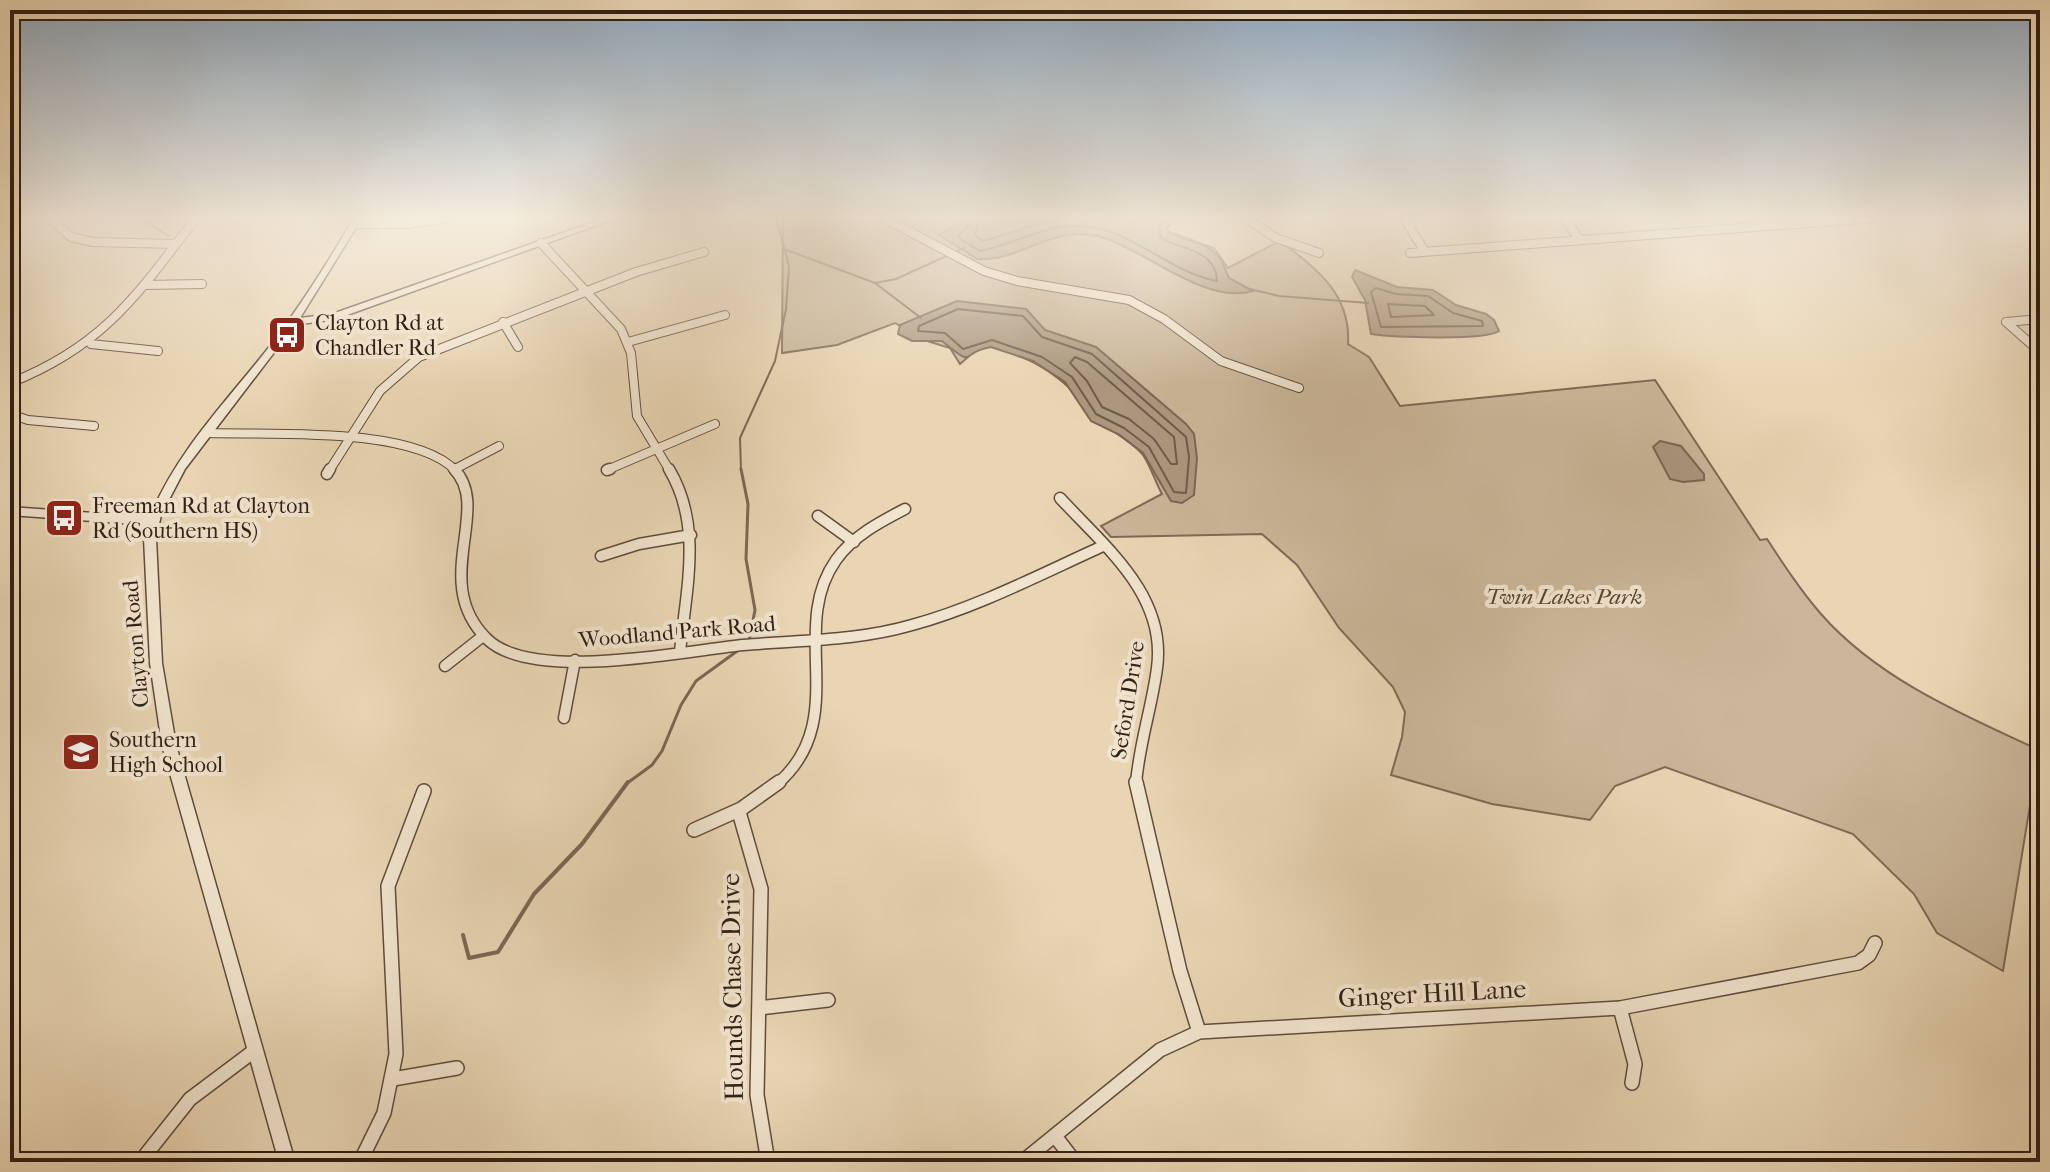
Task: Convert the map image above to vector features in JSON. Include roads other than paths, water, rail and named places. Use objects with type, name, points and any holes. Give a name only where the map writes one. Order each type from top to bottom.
[{"type":"street","points":[[10,383],[46,370],[91,344],[113,324],[153,273]]},
{"type":"street","name":"Clayton Road","points":[[287,1162],[169,745],[156,663],[150,561],[152,521],[172,483],[291,322],[323,273]]},
{"type":"street","points":[[291,322],[333,317],[458,273]]},
{"type":"street","points":[[569,273],[616,322],[628,342],[637,416],[684,494],[691,535],[680,652]]},
{"type":"street","points":[[327,474],[380,391],[399,371],[430,350],[642,273]]},
{"type":"street","points":[[990,273],[1024,282],[1129,300],[1164,319],[1221,361],[1299,388]]},
{"type":"street","points":[[144,285],[202,284]]},
{"type":"street","points":[[628,342],[725,315]]},
{"type":"street","points":[[2040,319],[2006,322],[2040,352]]},
{"type":"street","points":[[503,322],[518,347]]},
{"type":"street","points":[[91,344],[158,351]]},
{"type":"street","points":[[10,414],[28,420],[94,426]]},
{"type":"street","points":[[607,470],[715,424]]},
{"type":"street","points":[[208,433],[349,439],[414,447],[447,461],[455,469],[499,446]]},
{"type":"street","name":"Woodland Park Road","points":[[455,469],[464,482],[468,500],[458,563],[461,604],[483,636],[515,655],[614,660],[818,639],[914,624],[1015,587],[1103,546]]},
{"type":"street","name":"Seford Drive","points":[[1060,498],[1143,592],[1159,636],[1136,787],[1199,1032]]},
{"type":"street","points":[[694,830],[739,812],[789,774],[811,738],[818,710],[818,639],[826,578],[854,542],[905,509]]},
{"type":"street","points":[[10,511],[152,521]]},
{"type":"street","points":[[818,516],[854,542]]},
{"type":"street","points":[[601,556],[639,544],[691,535]]},
{"type":"street","points":[[445,666],[483,636]]},
{"type":"street","points":[[564,718],[575,660]]},
{"type":"street","points":[[360,1162],[384,1113],[393,1079],[395,1038],[388,886],[424,791]]},
{"type":"street","name":"Hounds Chase Drive","points":[[739,812],[761,889],[757,1105],[768,1162]]},
{"type":"street","name":"Ginger Hill Lane","points":[[1022,1162],[1160,1050],[1199,1032],[1620,1008],[1858,963],[1869,955],[1875,943]]},
{"type":"street","points":[[759,1008],[828,1000]]},
{"type":"street","points":[[1620,1008],[1635,1064],[1632,1083]]},
{"type":"street","points":[[140,1162],[176,1108],[216,1075],[254,1051]]},
{"type":"street","points":[[393,1079],[457,1068]]},
{"type":"street","points":[[1055,1136],[1075,1162]]},
{"type":"water","points":[[1173,273],[1227,273],[1229,278],[1253,291],[1216,291]]},
{"type":"water","points":[[1354,273],[1362,273],[1397,287],[1433,290],[1456,305],[1486,314],[1494,320],[1499,331],[1458,337],[1371,334],[1365,300],[1352,277]]},
{"type":"water","points":[[957,301],[1026,309],[1045,330],[1096,347],[1194,434],[1197,458],[1194,495],[1182,503],[1171,501],[1143,453],[1120,435],[1091,421],[1065,382],[1033,361],[991,347],[964,357],[942,341],[912,341],[898,334],[900,325]]},
{"type":"water","points":[[1660,441],[1681,446],[1704,474],[1704,480],[1683,482],[1670,479],[1653,447]]},
{"type":"waterway","points":[[741,471],[740,438],[775,361],[786,309],[789,273]]},
{"type":"waterway","points":[[847,273],[875,283]]},
{"type":"waterway","points":[[875,283],[910,273]]},
{"type":"waterway","points":[[875,283],[921,318]]},
{"type":"waterway","points":[[1250,289],[1279,296],[1368,303]]},
{"type":"waterway","points":[[741,469],[748,504],[746,559],[755,610],[749,641]]},
{"type":"waterway","points":[[627,783],[652,765],[662,751],[681,705],[696,681],[740,649]]},
{"type":"waterway","points":[[463,935],[469,958],[498,952],[534,894],[582,844],[627,783]]},
{"type":"place","name":"Clayton Rd at Chandler Rd","points":[[287,335]]},
{"type":"place","name":"Freeman Rd at Clayton Rd (Southern HS)","points":[[64,518]]},
{"type":"place","name":"Southern High School","points":[[81,752]]},
{"type":"park label","name":"Twin Lakes Park","points":[[1564,596]]}]
